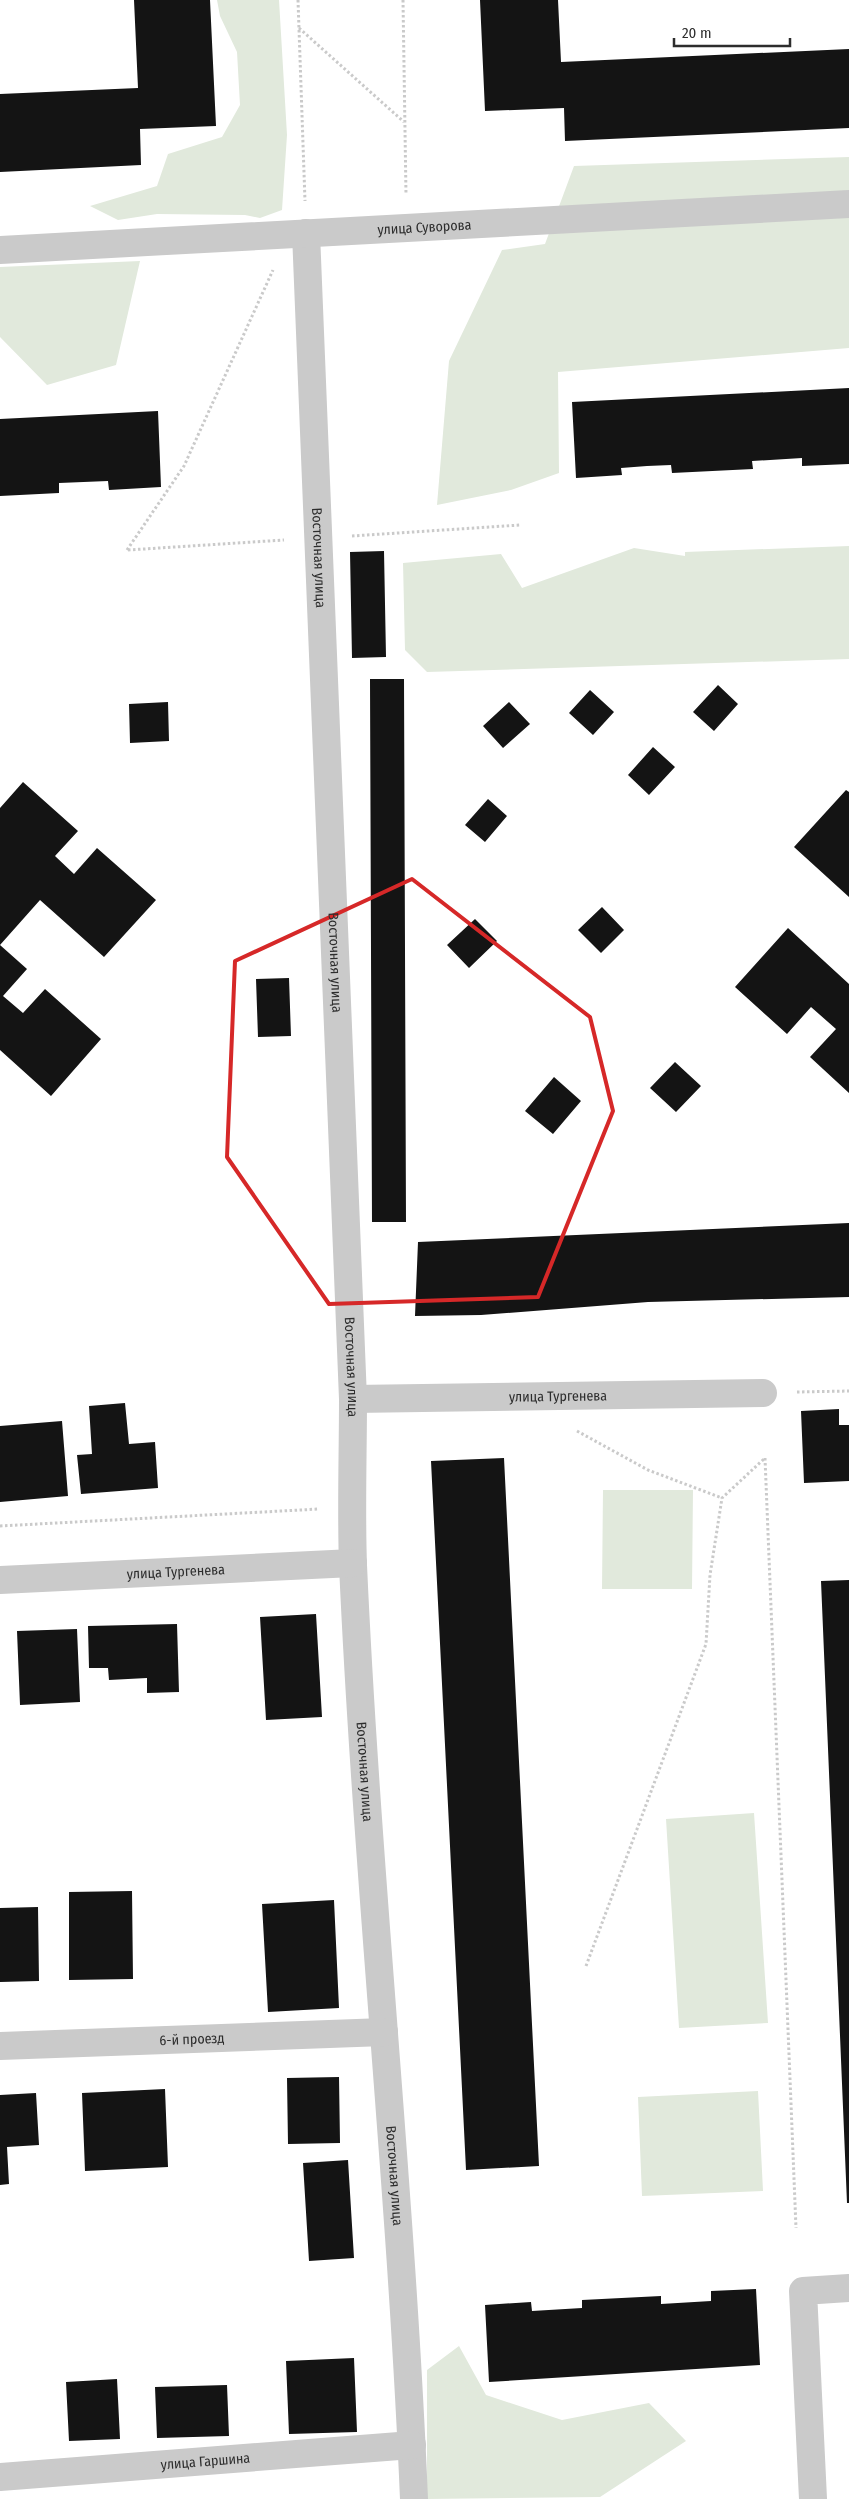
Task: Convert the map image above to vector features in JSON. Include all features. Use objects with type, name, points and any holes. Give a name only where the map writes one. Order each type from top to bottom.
[{"type":"street","name":"улица Суворова","points":[[0,250],[849,204]]},
{"type":"street","name":"Восточная улица","points":[[306,233],[320,538],[352,1399],[353,1563],[402,2272],[414,2499]]},
{"type":"street","name":"улица Тургенева","points":[[352,1399],[763,1393]]},
{"type":"street","name":"улица Тургенева","points":[[0,1580],[353,1563]]},
{"type":"street","name":"6-й проезд","points":[[0,2046],[384,2032]]},
{"type":"street","points":[[813,2499],[803,2291],[849,2288]]},
{"type":"street","name":"улица Гаршина","points":[[0,2477],[412,2445]]},
{"type":"path","points":[[299,0],[298,27],[306,233],[271,273],[184,466],[127,550],[520,525]]},
{"type":"path","points":[[403,0],[406,228]]},
{"type":"path","points":[[298,27],[405,122]]},
{"type":"path","points":[[763,1393],[849,1391]]},
{"type":"path","points":[[576,1430],[648,1470],[722,1498]]},
{"type":"path","points":[[586,1966],[706,1644],[710,1575],[722,1498],[765,1458],[796,2228]]},
{"type":"path","points":[[0,1526],[353,1507]]},
{"type":"highlighted area","points":[[412,879],[590,1017],[613,1111],[538,1297],[329,1304],[227,1157],[235,961]]},
{"type":"shaded area","points":[[217,0],[279,0],[287,135],[282,210],[260,218],[245,215],[157,214],[118,220],[90,206],[157,186],[168,154],[222,137],[240,105],[237,52],[220,16]]},
{"type":"shaded area","points":[[849,157],[849,348],[558,372],[559,473],[511,490],[437,505],[449,361],[502,250],[545,244],[574,166]]},
{"type":"shaded area","points":[[140,261],[116,365],[47,385],[0,337],[0,267]]},
{"type":"shaded area","points":[[849,546],[849,659],[427,672],[405,650],[403,563],[501,554],[522,588],[634,548],[685,556],[685,552]]},
{"type":"shaded area","points":[[603,1490],[693,1490],[692,1589],[602,1589]]},
{"type":"shaded area","points":[[754,1813],[768,2023],[679,2028],[666,1819]]},
{"type":"shaded area","points":[[758,2091],[763,2191],[642,2196],[638,2097]]},
{"type":"shaded area","points":[[459,2346],[486,2395],[562,2420],[649,2403],[686,2441],[600,2497],[427,2499],[427,2370]]},
{"type":"building","points":[[134,0],[210,0],[216,126],[140,129],[141,165],[0,172],[0,94],[138,88]]},
{"type":"building","points":[[480,0],[558,0],[561,62],[849,49],[849,128],[565,141],[564,108],[485,111]]},
{"type":"building","points":[[849,388],[849,464],[802,466],[802,458],[752,461],[753,469],[672,473],[671,465],[647,466],[621,468],[622,475],[576,478],[572,402]]},
{"type":"building","points":[[158,411],[161,487],[109,490],[108,481],[59,483],[59,493],[0,496],[0,419]]},
{"type":"building","points":[[384,551],[386,657],[352,658],[350,552]]},
{"type":"building","points":[[370,679],[404,679],[406,1222],[372,1222]]},
{"type":"building","points":[[718,685],[738,704],[714,731],[693,712]]},
{"type":"building","points":[[590,690],[614,712],[593,735],[569,713]]},
{"type":"building","points":[[168,702],[169,741],[130,743],[129,704]]},
{"type":"building","points":[[509,702],[530,724],[503,748],[483,726]]},
{"type":"building","points":[[653,747],[675,767],[649,795],[628,775]]},
{"type":"building","points":[[23,782],[78,831],[55,856],[74,874],[97,848],[156,900],[104,957],[40,900],[0,945],[0,808]]},
{"type":"building","points":[[846,790],[849,792],[849,897],[794,847]]},
{"type":"building","points":[[488,799],[507,816],[485,842],[465,825]]},
{"type":"building","points":[[602,907],[624,930],[601,953],[578,930]]},
{"type":"building","points":[[475,919],[497,941],[469,968],[447,945]]},
{"type":"building","points":[[788,928],[849,984],[849,1093],[810,1057],[836,1029],[811,1007],[787,1034],[735,987]]},
{"type":"building","points":[[0,945],[27,969],[3,996],[23,1013],[45,989],[101,1039],[51,1096],[0,1050]]},
{"type":"building","points":[[289,978],[291,1036],[258,1037],[256,979]]},
{"type":"building","points":[[675,1062],[701,1086],[676,1112],[650,1088]]},
{"type":"building","points":[[554,1077],[581,1101],[553,1134],[525,1111]]},
{"type":"building","points":[[849,1223],[849,1297],[648,1302],[481,1315],[415,1316],[418,1242]]},
{"type":"building","points":[[125,1403],[129,1444],[155,1442],[158,1488],[81,1494],[77,1455],[92,1454],[89,1406]]},
{"type":"building","points":[[839,1409],[839,1425],[849,1425],[849,1481],[804,1483],[801,1411]]},
{"type":"building","points":[[62,1421],[68,1496],[0,1502],[0,1426]]},
{"type":"building","points":[[504,1458],[539,2166],[466,2170],[431,1461]]},
{"type":"building","points":[[849,1580],[849,2203],[847,2203],[821,1581]]},
{"type":"building","points":[[316,1614],[322,1717],[266,1720],[260,1617]]},
{"type":"building","points":[[177,1624],[179,1692],[147,1693],[147,1678],[109,1680],[108,1668],[89,1668],[88,1626]]},
{"type":"building","points":[[77,1629],[80,1702],[20,1705],[17,1631]]},
{"type":"building","points":[[132,1891],[133,1979],[69,1980],[69,1892]]},
{"type":"building","points":[[334,1900],[339,2008],[268,2012],[262,1904]]},
{"type":"building","points":[[38,1907],[39,1981],[0,1982],[0,1908]]},
{"type":"building","points":[[339,2077],[340,2143],[288,2144],[287,2078]]},
{"type":"building","points":[[165,2089],[168,2167],[85,2171],[82,2093]]},
{"type":"building","points":[[36,2093],[39,2145],[7,2147],[9,2184],[0,2185],[0,2095]]},
{"type":"building","points":[[348,2160],[354,2258],[309,2261],[303,2163]]},
{"type":"building","points":[[756,2289],[760,2365],[489,2382],[485,2305],[531,2302],[532,2311],[582,2308],[582,2300],[661,2296],[661,2304],[711,2301],[711,2291]]},
{"type":"building","points":[[354,2358],[357,2432],[289,2434],[286,2361]]},
{"type":"building","points":[[117,2379],[120,2439],[69,2441],[66,2382]]},
{"type":"building","points":[[227,2385],[229,2436],[157,2438],[155,2387]]}]
